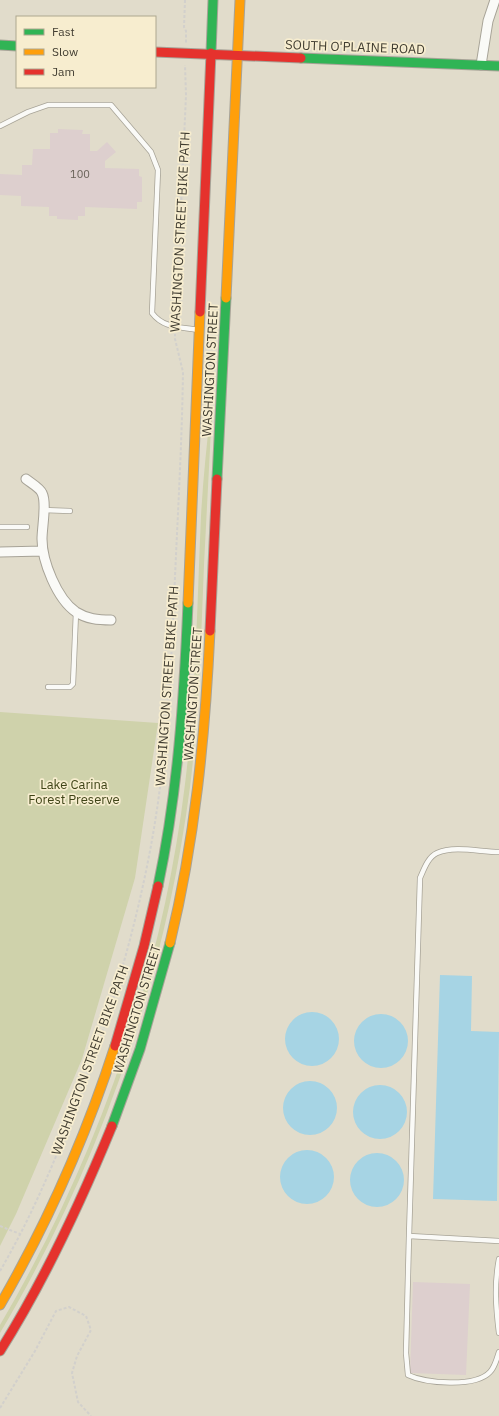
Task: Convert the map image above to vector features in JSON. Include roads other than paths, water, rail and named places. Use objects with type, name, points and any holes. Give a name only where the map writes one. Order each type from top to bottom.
[{"type":"main road","name":"WASHINGTON STREET","points":[[0,1305],[44,1223],[93,1110],[130,1004],[160,880],[175,791],[184,692],[213,0]]},
{"type":"main road","name":"WASHINGTON STREET","points":[[0,1351],[32,1299],[68,1227],[88,1185],[117,1114],[151,1013],[168,954],[190,848],[205,736],[240,0]]},
{"type":"main road","points":[[0,45],[16,46]]},
{"type":"main road","name":"SOUTH O'PLAINE ROAD","points":[[156,52],[499,66]]},
{"type":"street","points":[[481,65],[488,21],[495,0]]},
{"type":"street","points":[[26,479],[42,492],[43,550],[51,576],[58,591],[66,603],[76,612],[92,619],[111,620]]},
{"type":"street","points":[[0,552],[43,550]]},
{"type":"lane","points":[[0,126],[48,104],[111,105],[151,152],[158,170],[152,313],[157,320],[165,325],[199,330]]},
{"type":"lane","points":[[43,510],[70,511]]},
{"type":"lane","points":[[0,527],[27,528]]},
{"type":"lane","points":[[48,687],[70,687],[73,684],[76,612]]},
{"type":"lane","points":[[499,852],[455,850],[437,853],[427,862],[420,878],[406,1353],[408,1375],[424,1381],[431,1380],[453,1383],[474,1380],[484,1377],[491,1371],[499,1352]]},
{"type":"lane","points":[[409,1236],[499,1241]]},
{"type":"lane","points":[[499,1260],[496,1276],[495,1300],[499,1333]]},
{"type":"water","points":[[440,975],[472,976],[471,1031],[499,1032],[497,1201],[433,1199]]},
{"type":"water","points":[[307,1012],[317,1012],[327,1016],[335,1024],[339,1034],[339,1044],[335,1054],[327,1062],[317,1066],[307,1066],[297,1062],[289,1054],[285,1044],[285,1034],[289,1024],[297,1016]]},
{"type":"water","points":[[376,1014],[386,1014],[396,1018],[404,1026],[408,1036],[408,1046],[404,1056],[396,1064],[386,1068],[376,1068],[366,1064],[358,1056],[354,1046],[354,1036],[358,1026],[366,1018]]},
{"type":"water","points":[[305,1081],[315,1081],[325,1085],[333,1093],[337,1103],[337,1113],[333,1123],[325,1131],[315,1135],[305,1135],[295,1131],[287,1123],[283,1113],[283,1103],[287,1093],[295,1085]]},
{"type":"water","points":[[375,1085],[385,1085],[395,1089],[403,1097],[407,1107],[407,1117],[403,1127],[395,1135],[385,1139],[375,1139],[365,1135],[357,1127],[353,1117],[353,1107],[357,1097],[365,1089]]},
{"type":"water","points":[[302,1150],[312,1150],[322,1154],[330,1162],[334,1172],[334,1182],[330,1192],[322,1200],[312,1204],[302,1204],[292,1200],[284,1192],[280,1182],[280,1172],[284,1162],[292,1154]]},
{"type":"water","points":[[372,1153],[382,1153],[392,1157],[400,1165],[404,1175],[404,1185],[400,1195],[392,1203],[382,1207],[372,1207],[362,1203],[354,1195],[350,1185],[350,1175],[354,1165],[362,1157]]},
{"type":"park label","name":"Lake Carina Forest Preserve","points":[[74,792]]}]
